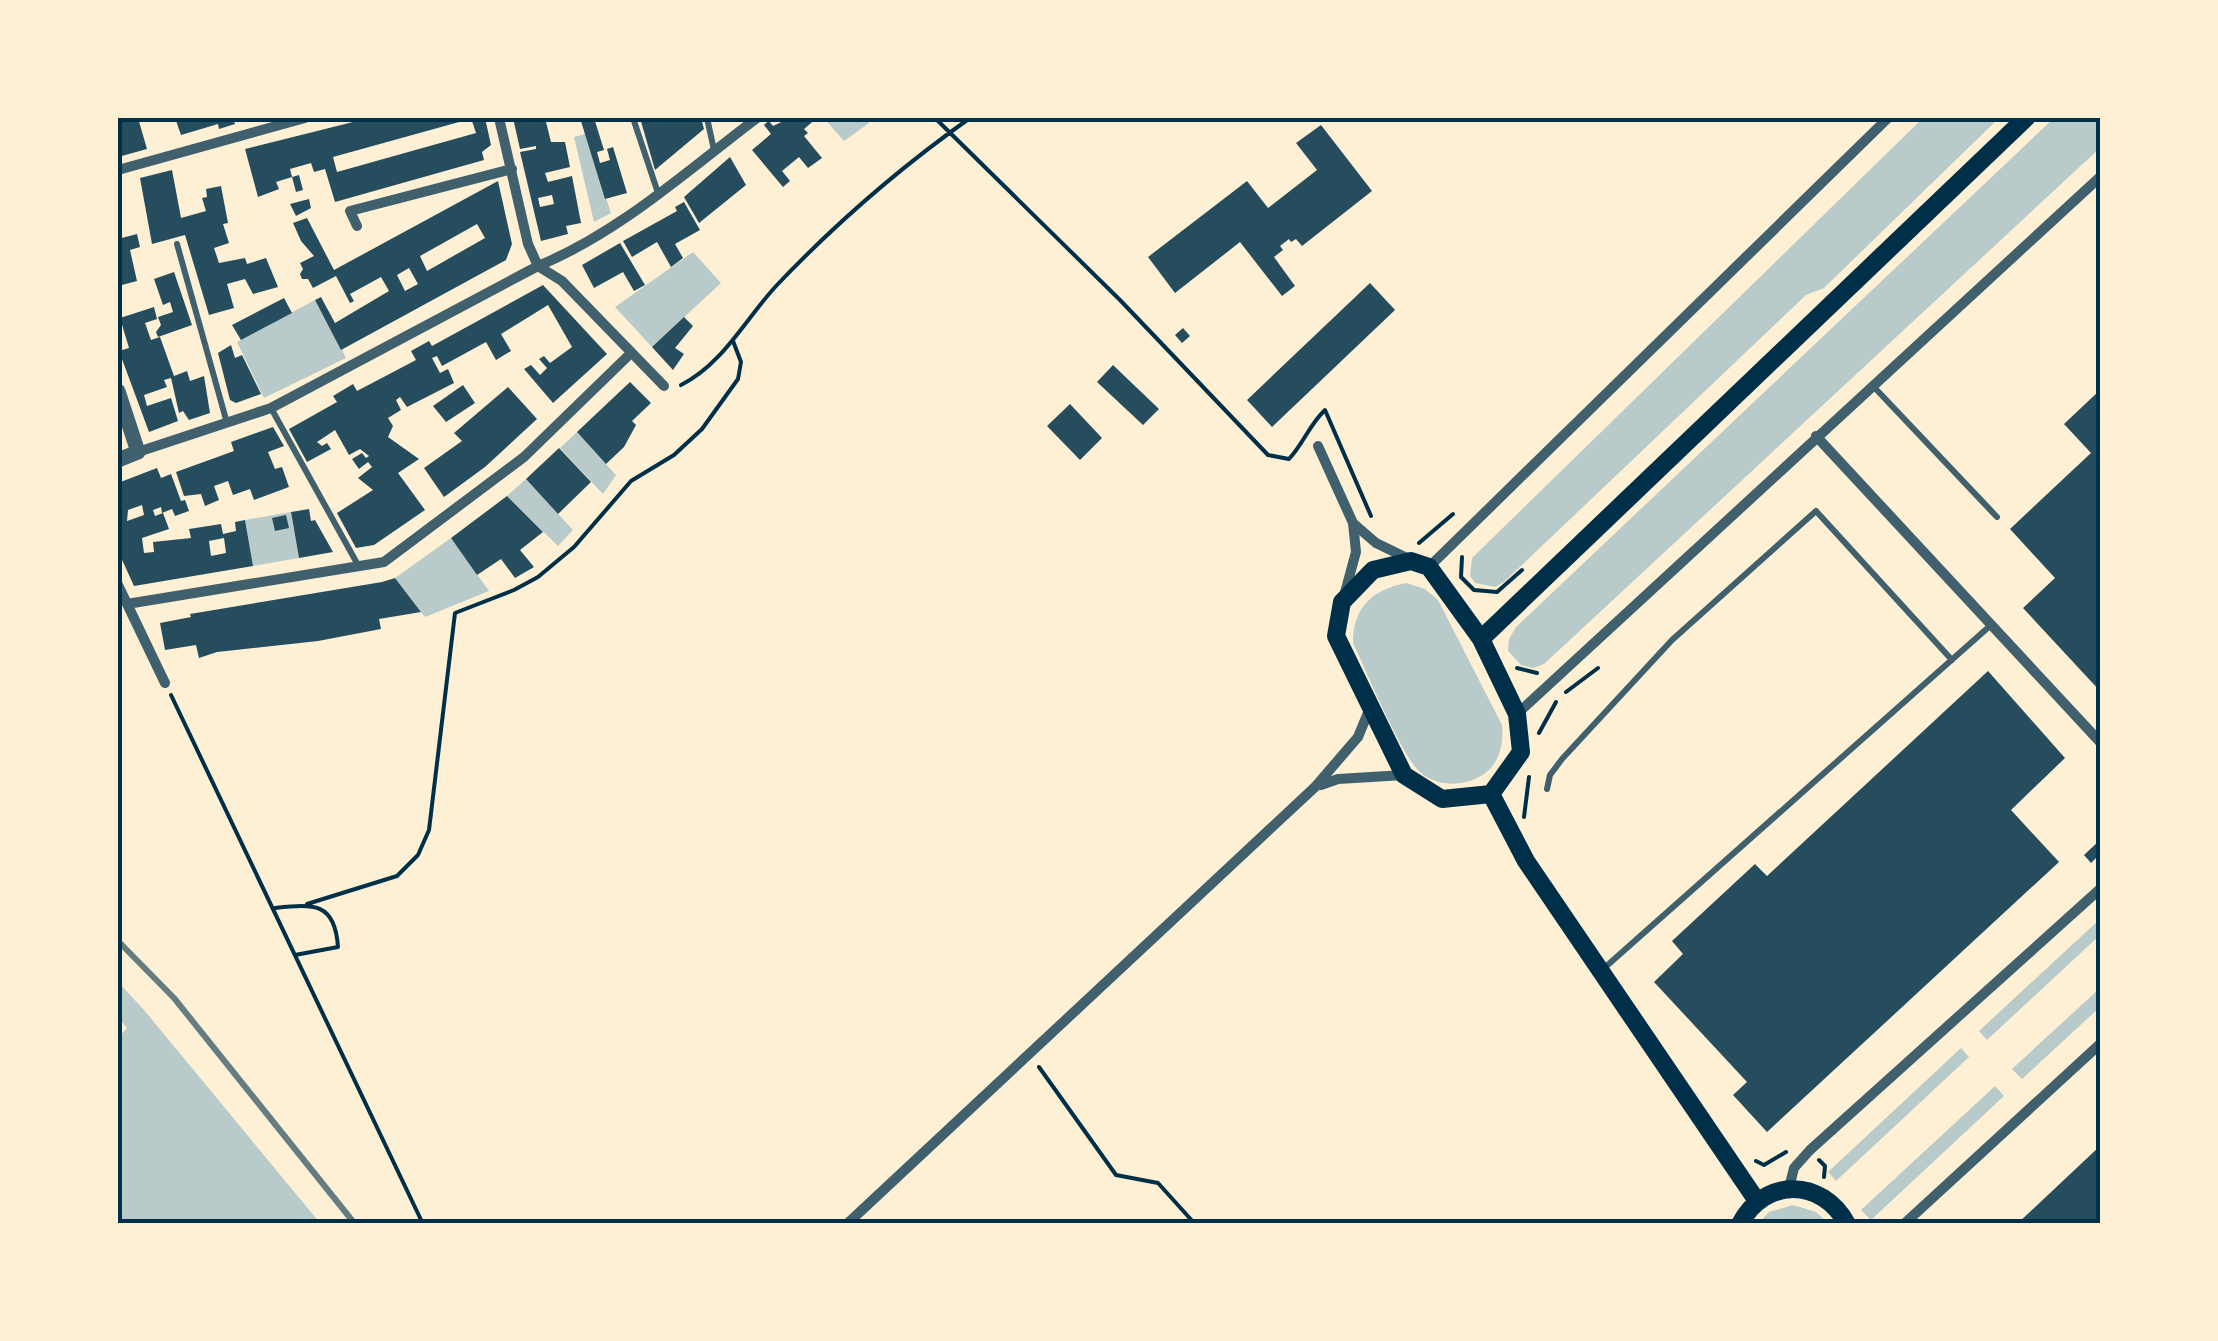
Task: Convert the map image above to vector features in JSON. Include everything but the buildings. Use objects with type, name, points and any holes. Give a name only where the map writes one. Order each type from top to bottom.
[{"type":"main road","points":[[1481,638],[2026,118]]},
{"type":"main road","points":[[1417,558],[1481,638],[1517,714],[1521,752],[1492,794],[1442,799],[1404,776],[1336,636],[1342,602],[1373,570],[1417,558]]},
{"type":"main road","points":[[1492,794],[1526,861],[1756,1201]]},
{"type":"main road","points":[[1740,1224],[1756,1201],[1788,1188],[1806,1189],[1823,1196],[1837,1206],[1847,1224]]},
{"type":"street","points":[[118,170],[305,118]]},
{"type":"street","points":[[499,118],[528,244],[538,266],[562,281],[664,386]]},
{"type":"street","points":[[118,460],[271,408],[538,266],[570,253],[658,194],[754,118]]},
{"type":"street","points":[[1353,523],[1376,543],[1417,558],[1888,118]]},
{"type":"street","points":[[357,226],[350,211],[512,169]]},
{"type":"street","points":[[1517,714],[2100,177]]},
{"type":"street","points":[[127,604],[384,562],[524,457],[631,353]]},
{"type":"street","points":[[118,390],[138,452]]},
{"type":"street","points":[[1816,436],[2100,742]]},
{"type":"street","points":[[1318,446],[1353,523],[1356,552],[1342,602]]},
{"type":"street","points":[[118,585],[165,683]]},
{"type":"street","points":[[848,1224],[1315,787],[1358,737],[1370,707]]},
{"type":"street","points":[[1315,787],[1338,779],[1404,776]]},
{"type":"street","points":[[1788,1188],[1794,1168],[1810,1150],[2100,889]]},
{"type":"street","points":[[1904,1224],[2100,1044]]},
{"type":"lane","points":[[633,118],[658,194]]},
{"type":"lane","points":[[707,118],[714,150]]},
{"type":"lane","points":[[177,244],[228,424]]},
{"type":"lane","points":[[1872,385],[1997,518]]},
{"type":"lane","points":[[271,408],[359,566]]},
{"type":"lane","points":[[1548,789],[1550,775],[1562,759],[1672,640],[1816,511],[1952,660]]},
{"type":"lane","points":[[1601,971],[1992,625]]},
{"type":"path","points":[[934,118],[1120,300],[1268,455],[1290,459],[1302,445],[1308,426],[1325,410],[1371,516]]},
{"type":"path","points":[[664,386],[674,388],[692,379],[733,341],[776,286],[870,197],[970,118]]},
{"type":"path","points":[[273,909],[307,904],[397,876],[418,855],[429,830],[455,613],[538,577],[574,547],[631,481],[674,454],[702,429],[738,379],[742,362],[733,341]]},
{"type":"path","points":[[1417,558],[1424,541],[1454,514]]},
{"type":"path","points":[[1469,548],[1462,557],[1461,576],[1474,590],[1497,592],[1530,564]]},
{"type":"path","points":[[1513,666],[1537,673],[1550,669]]},
{"type":"path","points":[[165,683],[423,1224]]},
{"type":"path","points":[[296,954],[338,947],[336,926],[326,911],[307,904]]},
{"type":"path","points":[[1029,1054],[1116,1175],[1158,1184],[1195,1224]]},
{"type":"shaded area","points":[[824,118],[865,118],[869,123],[844,141]]},
{"type":"shaded area","points":[[1923,118],[1999,118],[1824,288],[1806,295],[1504,582],[1495,587],[1475,583],[1470,576],[1472,558]]},
{"type":"shaded area","points":[[2054,118],[2100,118],[2100,148],[1544,664],[1533,668],[1521,665],[1508,651],[1516,627]]},
{"type":"shaded area","points":[[585,134],[611,213],[594,222],[574,137]]},
{"type":"shaded area","points":[[693,252],[721,283],[652,347],[615,307]]},
{"type":"shaded area","points":[[315,300],[346,358],[264,398],[237,342]]},
{"type":"shaded area","points":[[577,432],[616,475],[603,494],[560,448]]},
{"type":"shaded area","points":[[526,479],[573,530],[558,546],[507,496]]},
{"type":"shaded area","points":[[291,512],[299,558],[253,566],[245,520]]},
{"type":"shaded area","points":[[451,538],[489,591],[425,617],[395,578]]},
{"type":"shaded area","points":[[1406,583],[1425,589],[1438,600],[1502,725],[1496,762],[1472,780],[1441,783],[1413,764],[1353,643],[1356,619],[1367,602],[1383,590]]},
{"type":"shaded area","points":[[2100,919],[2100,935],[1987,1040],[1979,1031]]},
{"type":"shaded area","points":[[118,982],[320,1223],[118,1223],[118,1038],[127,1028],[118,1017]]},
{"type":"shaded area","points":[[2100,988],[2100,1007],[2022,1079],[2012,1069]]},
{"type":"shaded area","points":[[1961,1048],[1969,1057],[1836,1181],[1828,1172]]},
{"type":"shaded area","points":[[1995,1086],[2004,1096],[1871,1220],[1861,1210]]},
{"type":"shaded area","points":[[1793,1205],[1816,1212],[1828,1223],[1759,1223],[1769,1212]]},
{"type":"railway","points":[[118,941],[174,998],[355,1224]]}]
